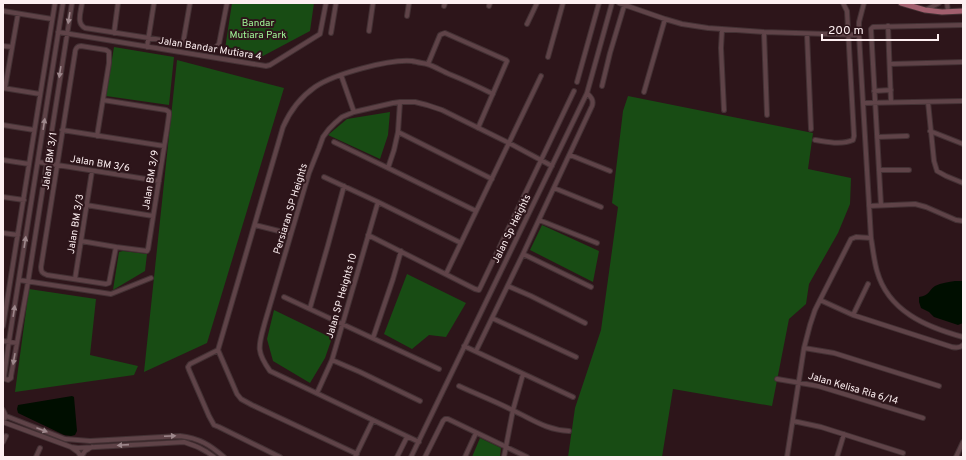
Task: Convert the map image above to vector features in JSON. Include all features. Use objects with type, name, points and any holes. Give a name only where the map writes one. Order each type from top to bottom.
[{"type":"main road","points":[[901,3],[925,10],[948,12],[963,11]]},
{"type":"street","points":[[3,326],[55,3]]},
{"type":"street","points":[[63,3],[9,342],[4,377],[6,380],[11,378],[28,282],[72,3]]},
{"type":"street","points":[[82,3],[80,24],[84,28],[213,48],[220,44],[227,3]]},
{"type":"street","points":[[114,33],[118,3]]},
{"type":"street","points":[[147,47],[154,3]]},
{"type":"street","points":[[184,43],[190,3]]},
{"type":"street","name":"Jalan Bandar Mutiara 4","points":[[58,32],[266,66],[320,34],[326,3]]},
{"type":"street","points":[[331,34],[336,3]]},
{"type":"street","points":[[369,31],[373,3]]},
{"type":"street","points":[[407,16],[409,3]]},
{"type":"street","points":[[527,24],[537,3]]},
{"type":"street","points":[[548,57],[563,3]]},
{"type":"street","points":[[577,82],[599,3]]},
{"type":"street","name":"Jalan Sp Heights","points":[[411,457],[586,93],[612,3]]},
{"type":"street","points":[[619,3],[665,19],[722,30],[859,35]]},
{"type":"street","points":[[815,140],[824,142],[845,142],[852,140],[854,136],[847,11],[844,3]]},
{"type":"street","points":[[864,3],[859,35],[871,238],[876,270],[888,295],[910,316],[925,324],[946,332],[963,336]]},
{"type":"street","points":[[925,10],[939,3]]},
{"type":"street","points":[[947,3],[948,12]]},
{"type":"street","points":[[602,86],[610,53],[625,4]]},
{"type":"street","points":[[3,11],[52,19]]},
{"type":"street","points":[[18,14],[4,88],[40,94]]},
{"type":"street","points":[[644,92],[665,19]]},
{"type":"street","points":[[881,205],[871,29],[873,27],[888,26],[963,25]]},
{"type":"street","points":[[888,26],[892,102]]},
{"type":"street","points":[[722,30],[724,110]]},
{"type":"street","points":[[764,32],[767,115]]},
{"type":"street","points":[[428,64],[440,35],[445,33],[507,61],[478,128]]},
{"type":"street","points":[[807,34],[811,129]]},
{"type":"street","points":[[3,46],[12,47]]},
{"type":"street","name":"Jalan BM 3/1","points":[[75,279],[43,274],[41,267],[62,130],[77,47],[81,46],[106,50],[109,52],[103,100]]},
{"type":"street","points":[[373,420],[356,455],[242,399],[237,394],[218,350],[283,127],[287,118],[301,100],[315,87],[341,75],[394,62],[411,61],[428,64],[493,94]]},
{"type":"street","points":[[890,64],[963,62]]},
{"type":"street","points":[[341,75],[354,112]]},
{"type":"street","points":[[446,274],[541,76]]},
{"type":"street","points":[[874,91],[891,90]]},
{"type":"street","points":[[368,235],[479,290],[574,91]]},
{"type":"street","points":[[476,350],[508,286],[592,106],[592,99],[586,93]]},
{"type":"street","points":[[97,136],[103,100]]},
{"type":"street","name":"Jalan BM 3/9","points":[[103,100],[166,110],[169,112],[148,249],[147,251],[116,247]]},
{"type":"street","points":[[863,103],[963,101]]},
{"type":"street","points":[[388,168],[398,132],[400,102]]},
{"type":"street","name":"Persiaran SP Heights","points":[[419,442],[270,371],[259,349],[265,322],[309,173],[323,138],[342,117],[354,112],[393,103],[415,102],[442,110],[552,166]]},
{"type":"street","points":[[928,102],[934,161],[937,171],[963,183]]},
{"type":"street","points":[[3,125],[34,130]]},
{"type":"street","points":[[62,130],[164,146]]},
{"type":"street","points":[[930,130],[963,144]]},
{"type":"street","points":[[398,132],[492,179]]},
{"type":"street","points":[[877,137],[907,136]]},
{"type":"street","points":[[334,142],[476,211]]},
{"type":"street","points":[[570,155],[610,171]]},
{"type":"street","points":[[3,160],[29,164]]},
{"type":"street","name":"Jalan BM 3/6","points":[[38,162],[159,181]]},
{"type":"street","points":[[879,170],[909,170]]},
{"type":"street","name":"Jalan BM 3/3","points":[[75,279],[92,171]]},
{"type":"street","points":[[324,177],[461,243]]},
{"type":"street","points":[[310,308],[344,186]]},
{"type":"street","points":[[554,188],[601,207]]},
{"type":"street","points":[[3,196],[24,200]]},
{"type":"street","name":"Jalan SP Heights 10","points":[[317,394],[332,360],[378,202]]},
{"type":"street","points":[[869,206],[915,204],[956,220],[963,221]]},
{"type":"street","points":[[86,205],[153,216]]},
{"type":"street","points":[[539,220],[596,244]]},
{"type":"street","points":[[255,226],[291,234]]},
{"type":"street","points":[[3,233],[18,235]]},
{"type":"street","points":[[787,457],[804,348],[815,310],[851,239],[856,237],[871,238]]},
{"type":"street","points":[[75,279],[106,284],[109,283],[116,247],[81,240]]},
{"type":"street","points":[[374,338],[401,251]]},
{"type":"street","points":[[523,254],[591,287]]},
{"type":"street","points":[[19,280],[111,294],[151,278]]},
{"type":"street","points":[[852,315],[868,284]]},
{"type":"street","points":[[508,286],[585,323]]},
{"type":"street","points":[[284,297],[439,369]]},
{"type":"street","points":[[820,300],[852,315],[952,347],[958,348],[963,345]]},
{"type":"street","points":[[492,318],[576,357]]},
{"type":"street","points":[[3,340],[17,343]]},
{"type":"street","points":[[464,346],[476,350],[573,397]]},
{"type":"street","points":[[804,348],[834,353],[939,386]]},
{"type":"street","points":[[218,350],[190,364],[188,367],[214,425],[280,457]]},
{"type":"street","points":[[332,360],[420,401]]},
{"type":"street","points":[[504,457],[513,410],[523,374]]},
{"type":"street","name":"Jalan Kelisa Ria 6/14","points":[[777,379],[818,386],[923,418]]},
{"type":"street","points":[[459,386],[549,428],[558,431],[569,431]]},
{"type":"street","points":[[3,410],[6,416],[65,439],[90,441],[180,436],[191,437],[207,444],[224,457]]},
{"type":"street","points":[[6,416],[3,422],[78,448],[184,442],[206,450],[214,457]]},
{"type":"street","points":[[425,457],[443,421],[448,419],[528,457]]},
{"type":"street","points":[[793,421],[821,427],[903,453]]},
{"type":"street","points":[[465,457],[476,433]]},
{"type":"street","points":[[837,457],[844,434]]},
{"type":"street","points":[[3,442],[6,436]]},
{"type":"street","points":[[397,457],[407,437]]},
{"type":"street","points":[[956,457],[963,442]]},
{"type":"street","points":[[70,446],[78,452],[81,457],[86,451],[93,447]]},
{"type":"street","points":[[36,457],[40,448]]},
{"type":"green space","name":"Bandar Mutiara Park","points":[[232,3],[314,3],[310,31],[263,56],[225,49]]},
{"type":"green space","points":[[114,47],[174,57],[169,105],[106,96]]},
{"type":"green space","points":[[177,60],[284,88],[207,343],[144,372]]},
{"type":"green space","points":[[628,96],[813,133],[808,169],[851,178],[850,204],[838,233],[809,284],[806,304],[789,319],[772,406],[673,389],[662,457],[568,457],[575,408],[601,330],[618,207],[612,203],[623,111]]},
{"type":"green space","points":[[390,112],[388,135],[380,159],[328,135],[347,119]]},
{"type":"green space","points":[[542,225],[599,251],[593,282],[530,250]]},
{"type":"green space","points":[[123,251],[147,254],[145,271],[113,290],[119,252]]},
{"type":"green space","points":[[407,274],[466,303],[446,337],[429,335],[412,349],[384,334]]},
{"type":"green space","points":[[29,289],[96,299],[90,355],[138,366],[134,375],[15,392]]},
{"type":"green space","points":[[274,310],[332,338],[325,358],[310,383],[273,361],[267,339]]},
{"type":"green space","points":[[480,438],[501,448],[500,457],[472,457]]},
{"type":"shaded area","points":[[963,281],[963,323],[958,325],[934,317],[929,312],[921,308],[919,302],[919,297],[927,294],[935,286],[942,283]]},
{"type":"shaded area","points":[[72,396],[74,397],[77,431],[75,435],[64,435],[18,413],[18,405]]}]
